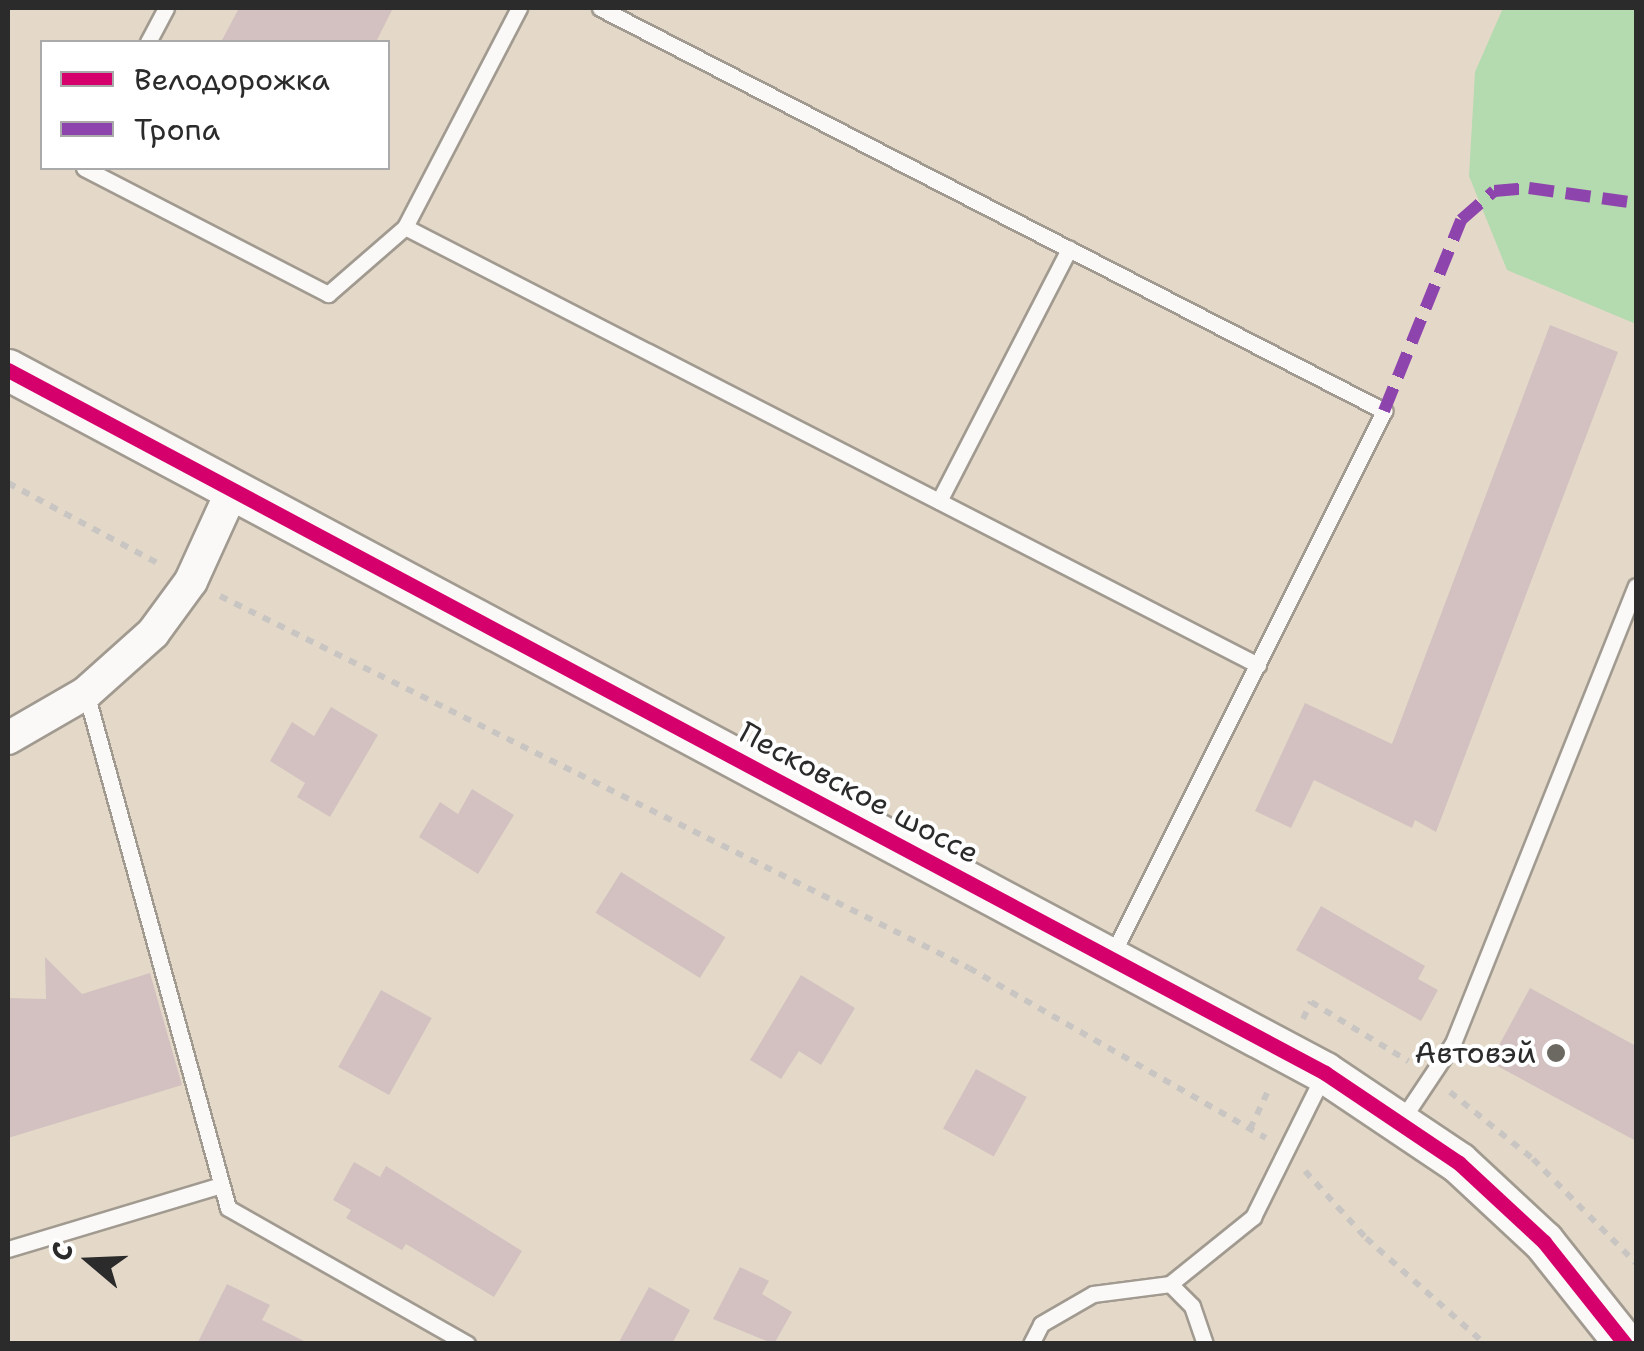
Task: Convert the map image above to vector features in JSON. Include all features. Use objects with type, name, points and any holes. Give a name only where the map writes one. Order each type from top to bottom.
[{"type":"street","name":"Песковское шоссе","points":[[8,370],[1324,1073],[1459,1163],[1544,1242],[1625,1344]]},
{"type":"street","points":[[8,738],[86,693],[142,645],[191,582],[233,489]]},
{"type":"lane","points":[[149,40],[166,8]]},
{"type":"lane","points":[[88,170],[328,294],[406,227],[518,8]]},
{"type":"lane","points":[[600,8],[1384,411],[1110,958]]},
{"type":"lane","points":[[406,227],[1258,665]]},
{"type":"lane","points":[[939,502],[1069,249]]},
{"type":"lane","points":[[1401,1121],[1453,1043],[1636,586]]},
{"type":"lane","points":[[86,693],[228,1208],[466,1344]]},
{"type":"lane","points":[[1031,1344],[1041,1324],[1093,1294],[1170,1284],[1254,1217],[1324,1073]]},
{"type":"lane","points":[[8,1249],[221,1185]]},
{"type":"lane","points":[[1170,1284],[1192,1306],[1204,1344]]},
{"type":"path","points":[[8,483],[191,582],[968,968],[1286,1150],[1366,1238],[1485,1344]]},
{"type":"path","points":[[1311,1002],[1431,1076],[1533,1159],[1636,1264]]},
{"type":"green space","points":[[1503,8],[1636,8],[1636,324],[1507,270],[1469,176],[1475,72]]},
{"type":"building","points":[[239,8],[393,8],[377,40],[222,40]]},
{"type":"building","points":[[1550,325],[1618,352],[1436,832],[1415,820],[1412,828],[1314,780],[1291,828],[1255,811],[1305,703],[1392,744]]},
{"type":"building","points":[[331,707],[378,735],[330,817],[297,797],[305,783],[270,761],[292,722],[314,736]]},
{"type":"building","points":[[472,789],[514,815],[478,874],[419,837],[440,802],[458,814]]},
{"type":"building","points":[[621,872],[725,937],[700,978],[596,913]]},
{"type":"building","points":[[1321,906],[1425,966],[1418,979],[1438,990],[1421,1021],[1296,950]]},
{"type":"building","points":[[45,957],[82,994],[150,973],[182,1085],[8,1138],[8,998],[46,999]]},
{"type":"building","points":[[801,975],[855,1008],[821,1065],[799,1051],[781,1079],[750,1060]]},
{"type":"building","points":[[1530,988],[1636,1046],[1636,1141],[1490,1062]]},
{"type":"building","points":[[381,990],[432,1018],[389,1095],[338,1067]]},
{"type":"building","points":[[976,1069],[1027,1097],[994,1157],[943,1128]]},
{"type":"building","points":[[354,1162],[380,1177],[386,1166],[522,1251],[494,1297],[406,1244],[402,1250],[346,1218],[351,1210],[333,1200]]},
{"type":"building","points":[[740,1267],[769,1281],[762,1294],[792,1312],[774,1344],[713,1319]]},
{"type":"building","points":[[227,1284],[270,1305],[262,1320],[310,1344],[197,1344]]},
{"type":"building","points":[[649,1287],[690,1310],[672,1344],[618,1344]]},
{"type":"marked path","points":[[1384,411],[1461,220],[1494,191],[1529,188],[1636,203]]},
{"type":"cycle path","points":[[8,370],[1325,1073],[1459,1163],[1544,1242],[1625,1344]]},
{"type":"place","name":"Автовэй","points":[[1556,1053]]}]
